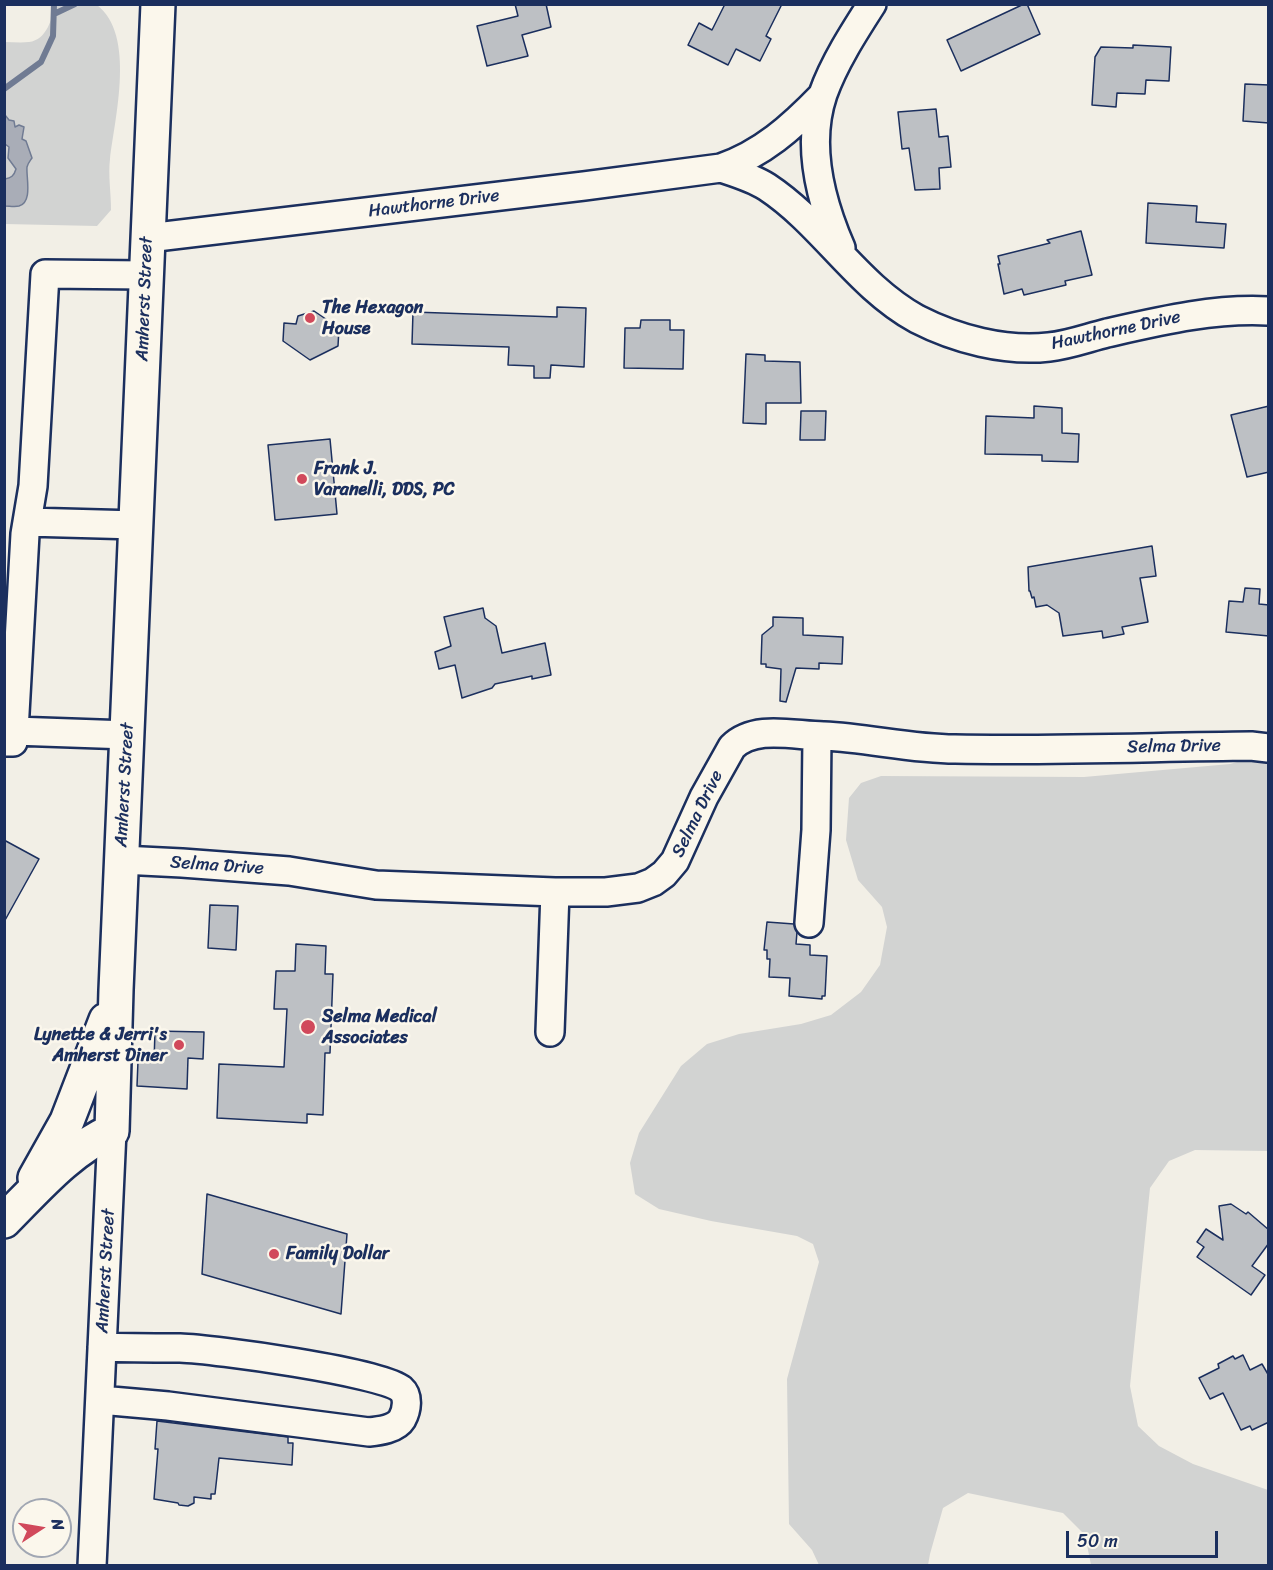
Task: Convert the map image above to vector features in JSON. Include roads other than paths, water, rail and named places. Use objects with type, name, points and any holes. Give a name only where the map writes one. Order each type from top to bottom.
[{"type":"main road","name":"Amherst Street","points":[[112,1131],[158,4]]},
{"type":"main road","points":[[10,1215],[67,1121],[116,990]]},
{"type":"main road","points":[[10,1215],[84,1146],[112,1131]]},
{"type":"street","name":"Hawthorne Drive","points":[[148,238],[721,168],[742,161],[763,149],[802,117],[822,96],[857,27],[872,4]]},
{"type":"street","name":"Hawthorne Drive","points":[[822,96],[816,136],[821,192],[829,221],[846,260]]},
{"type":"street","name":"Hawthorne Drive","points":[[721,168],[766,187],[804,218],[866,282],[891,303],[939,329],[976,341],[1012,347],[1048,347],[1210,312],[1269,311]]},
{"type":"street","points":[[128,735],[11,726],[27,522],[33,486],[45,274],[146,275]]},
{"type":"street","points":[[27,522],[137,525]]},
{"type":"street","name":"Selma Drive","points":[[122,860],[182,862],[289,871],[376,885],[606,892],[638,888],[653,882],[664,874],[675,861],[704,797],[732,747],[750,735],[772,733],[842,737],[892,745],[954,749],[1251,746],[1269,748]]},
{"type":"street","points":[[808,923],[816,830],[817,736]]},
{"type":"street","points":[[550,1032],[555,892]]},
{"type":"street","name":"Amherst Street","points":[[92,1566],[112,1131]]},
{"type":"street","points":[[100,1400],[168,1406],[369,1432],[381,1431],[397,1424],[402,1419],[407,1402],[404,1392],[396,1386],[353,1374],[186,1348],[102,1347]]},
{"type":"waterway","points":[[4,89],[41,62],[53,36],[54,4]]},
{"type":"waterway","points":[[54,14],[75,4]]},
{"type":"place","name":"The Hexagon House","points":[[310,318]]},
{"type":"place","name":"Frank J. Varanelli, DDS, PC","points":[[302,479]]},
{"type":"place","name":"Selma Medical Associates","points":[[308,1027]]},
{"type":"place","name":"Lynette & Jerri's Amherst Diner","points":[[179,1045]]},
{"type":"place","name":"Family Dollar","points":[[274,1254]]}]
